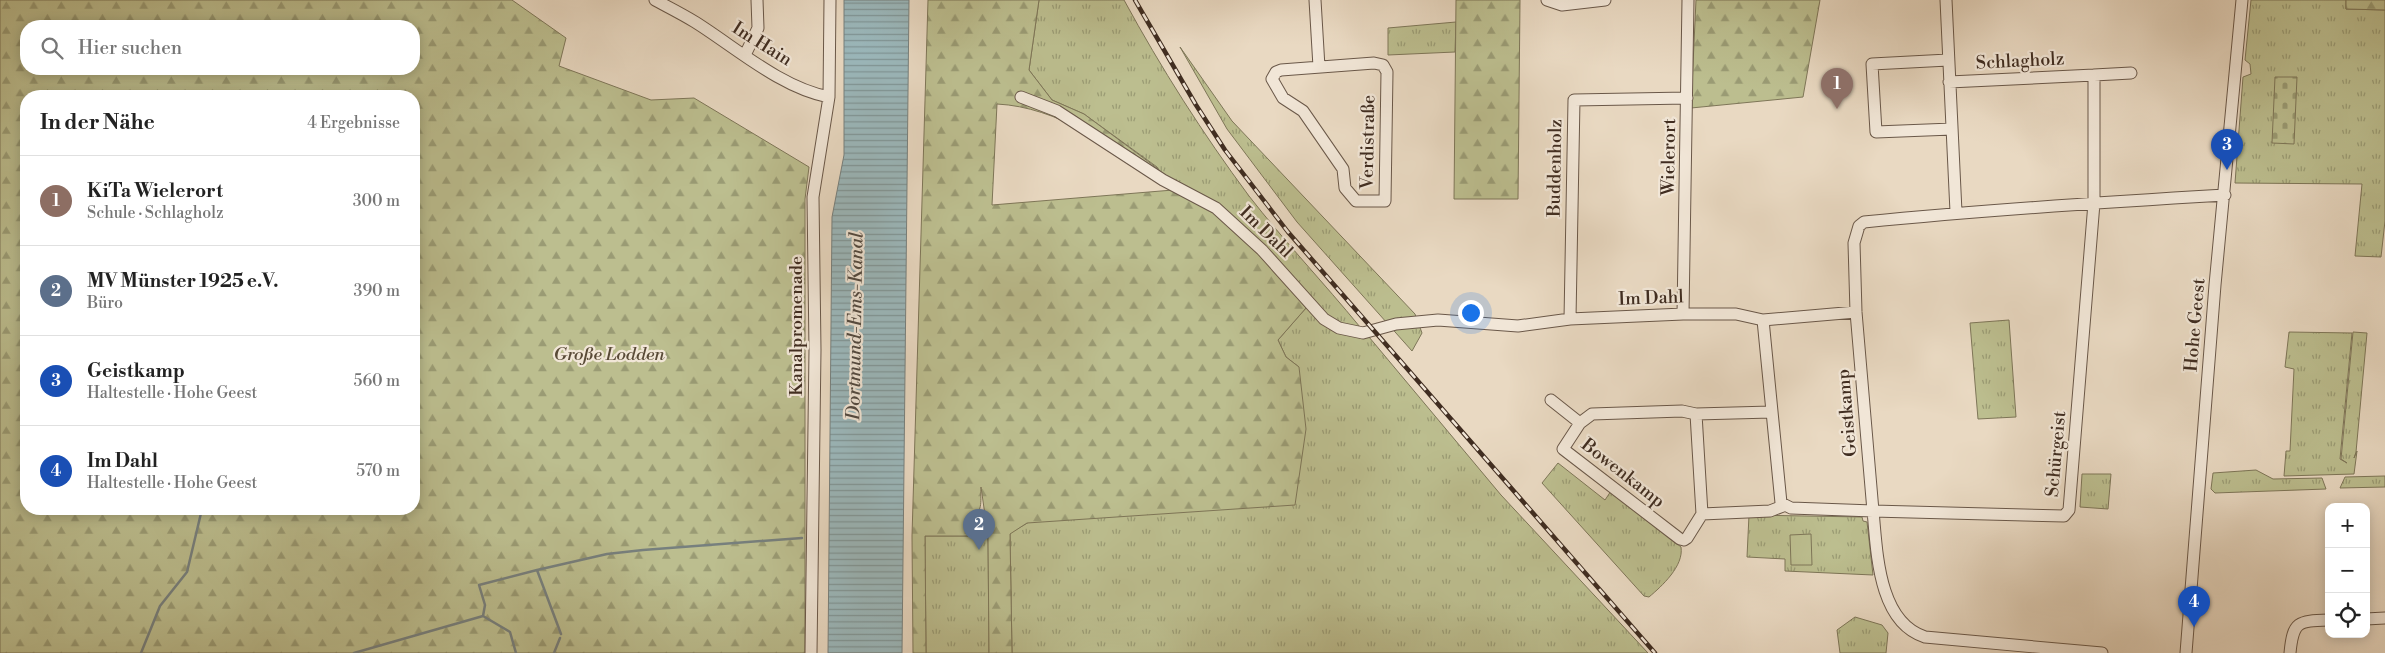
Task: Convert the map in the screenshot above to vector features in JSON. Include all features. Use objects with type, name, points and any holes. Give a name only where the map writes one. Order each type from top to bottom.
[{"type":"street","name":"Im Hain","points":[[655,0],[808,91],[828,96]]},
{"type":"street","points":[[745,55],[758,28],[758,0]]},
{"type":"street","name":"Kanalpromenade","points":[[811,653],[815,350],[813,196],[828,96],[830,0]]},
{"type":"street","points":[[1315,0],[1320,67]]},
{"type":"street","points":[[1547,0],[1562,4],[1605,0]]},
{"type":"street","name":"Wielerort","points":[[1683,314],[1688,0]]},
{"type":"street","points":[[1946,0],[1956,212]]},
{"type":"street","name":"Hohe Geest","points":[[2186,653],[2216,285],[2242,0]]},
{"type":"street","points":[[1948,60],[1872,64],[1876,132],[1952,129]]},
{"type":"street","name":"Verdistraße","points":[[1380,63],[1386,67],[1384,201],[1356,201],[1345,188],[1343,169],[1303,111],[1283,98],[1273,84],[1273,75],[1276,72],[1320,67],[1380,63]]},
{"type":"street","name":"Schlagholz","points":[[1949,82],[2131,73]]},
{"type":"street","points":[[2094,75],[2094,203]]},
{"type":"street","name":"Im Dahl","points":[[1021,97],[1057,111],[1163,180],[1216,208],[1262,250],[1324,320],[1339,328],[1363,333],[1396,324],[1438,320],[1518,326],[1570,319],[1683,314],[1736,314],[1763,320]]},
{"type":"street","name":"Buddenholz","points":[[1570,319],[1574,100],[1687,98]]},
{"type":"street","name":"Geistkamp","points":[[1873,511],[1856,312],[1854,243],[1859,226],[1864,222],[1956,212],[2225,195]]},
{"type":"street","name":"Schürgeist","points":[[1873,511],[2067,514],[2070,501],[2094,203]]},
{"type":"street","points":[[1783,506],[1779,499],[1763,320],[1856,312]]},
{"type":"street","points":[[1551,400],[1580,423]]},
{"type":"street","name":"Bowenkamp","points":[[1702,514],[1687,538],[1684,540],[1680,539],[1563,449],[1580,423],[1592,414],[1682,411],[1696,414],[1771,412]]},
{"type":"street","points":[[1696,414],[1702,514],[1770,511],[1783,506],[1873,511],[1877,557],[1884,588],[1894,611],[1910,632],[1924,637],[2102,653]]},
{"type":"street","points":[[2370,618],[2385,618]]},
{"type":"street","points":[[2290,653],[2293,631],[2298,624],[2308,620],[2325,620]]},
{"type":"green space","name":"Große Lodden","points":[[0,0],[512,0],[566,38],[559,66],[651,100],[694,98],[809,167],[805,199],[805,653],[0,653]]},
{"type":"green space","points":[[928,0],[1039,0],[1029,70],[1052,100],[1084,114],[1157,168],[1163,176],[1104,141],[1063,120],[1041,112],[997,104],[992,205],[1173,190],[1211,211],[1259,252],[1306,308],[1278,340],[1286,357],[1299,367],[1306,429],[1295,505],[1027,523],[1010,534],[1012,653],[989,653],[988,536],[981,487],[980,508],[972,518],[974,536],[925,536],[926,653],[913,653],[912,536]]},
{"type":"green space","points":[[1039,0],[1124,0],[1183,100],[1232,173],[1262,213],[1360,327],[1353,328],[1340,325],[1163,176],[1157,167],[1084,114],[1052,100],[1029,70]]},
{"type":"green space","points":[[1456,0],[1520,0],[1518,199],[1454,199]]},
{"type":"green space","points":[[1696,0],[1820,0],[1803,97],[1691,108]]},
{"type":"green space","points":[[2251,0],[2346,0],[2346,9],[2385,10],[2385,221],[2381,257],[2355,256],[2362,184],[2235,183],[2243,77],[2251,74],[2250,64],[2245,60]]},
{"type":"green space","points":[[2346,0],[2385,0],[2385,10],[2346,9]]},
{"type":"green space","points":[[1456,22],[1455,52],[1388,55],[1388,28]]},
{"type":"green space","points":[[1180,47],[1232,121],[1415,314],[1422,333],[1412,351],[1297,222],[1227,129]]},
{"type":"green space","points":[[2275,77],[2297,77],[2294,144],[2272,143]]},
{"type":"green space","points":[[1306,308],[1369,337],[1501,495],[1648,653],[1012,653],[1010,533],[1299,367],[1286,357],[1278,340]]},
{"type":"green space","points":[[2009,320],[2016,417],[1978,419],[1970,323]]},
{"type":"green space","points":[[2289,332],[2352,333],[2340,459],[2347,463],[2341,459],[2353,332],[2367,333],[2354,474],[2284,476],[2286,451],[2290,451],[2294,369],[2285,367]]},
{"type":"green space","points":[[1558,463],[1605,500],[1611,491],[1681,547],[1681,554],[1676,568],[1666,581],[1649,597],[1644,596],[1542,483]]},
{"type":"green space","points":[[2256,470],[2273,479],[2322,478],[2326,489],[2215,493],[2211,489],[2213,473]]},
{"type":"green space","points":[[2082,474],[2111,474],[2108,509],[2080,507]]},
{"type":"green space","points":[[2385,476],[2385,487],[2340,488],[2345,477]]},
{"type":"green space","points":[[1749,515],[1862,517],[1863,521],[1867,522],[1873,575],[1785,571],[1785,559],[1747,557]]},
{"type":"green space","points":[[1811,534],[1812,565],[1791,565],[1790,535]]},
{"type":"green space","points":[[925,536],[988,536],[989,653],[926,653]]},
{"type":"green space","points":[[1855,617],[1882,625],[1888,633],[1886,653],[1840,653],[1837,630]]},
{"type":"water","name":"Dortmund-Ems-Kanal","points":[[844,0],[909,0],[902,653],[828,653],[832,217],[844,155]]},
{"type":"waterway","points":[[141,653],[160,606],[187,572],[201,515]]},
{"type":"waterway","points":[[537,570],[607,554],[802,538]]},
{"type":"waterway","points":[[516,653],[510,632],[483,616],[485,605],[479,585],[537,570],[561,634]]},
{"type":"waterway","points":[[354,653],[483,616]]},
{"type":"waterway","points":[[554,653],[560,638]]},
{"type":"railway","points":[[1135,0],[1196,105],[1225,150],[1288,232],[1655,653]]},
{"type":"place","name":"KiTa Wielerort","points":[[1837,109]]},
{"type":"place","name":"Geistkamp","points":[[2227,170]]},
{"type":"place","name":"MV Münster 1925 e.V.","points":[[979,550]]},
{"type":"place","name":"Im Dahl","points":[[2194,627]]}]
